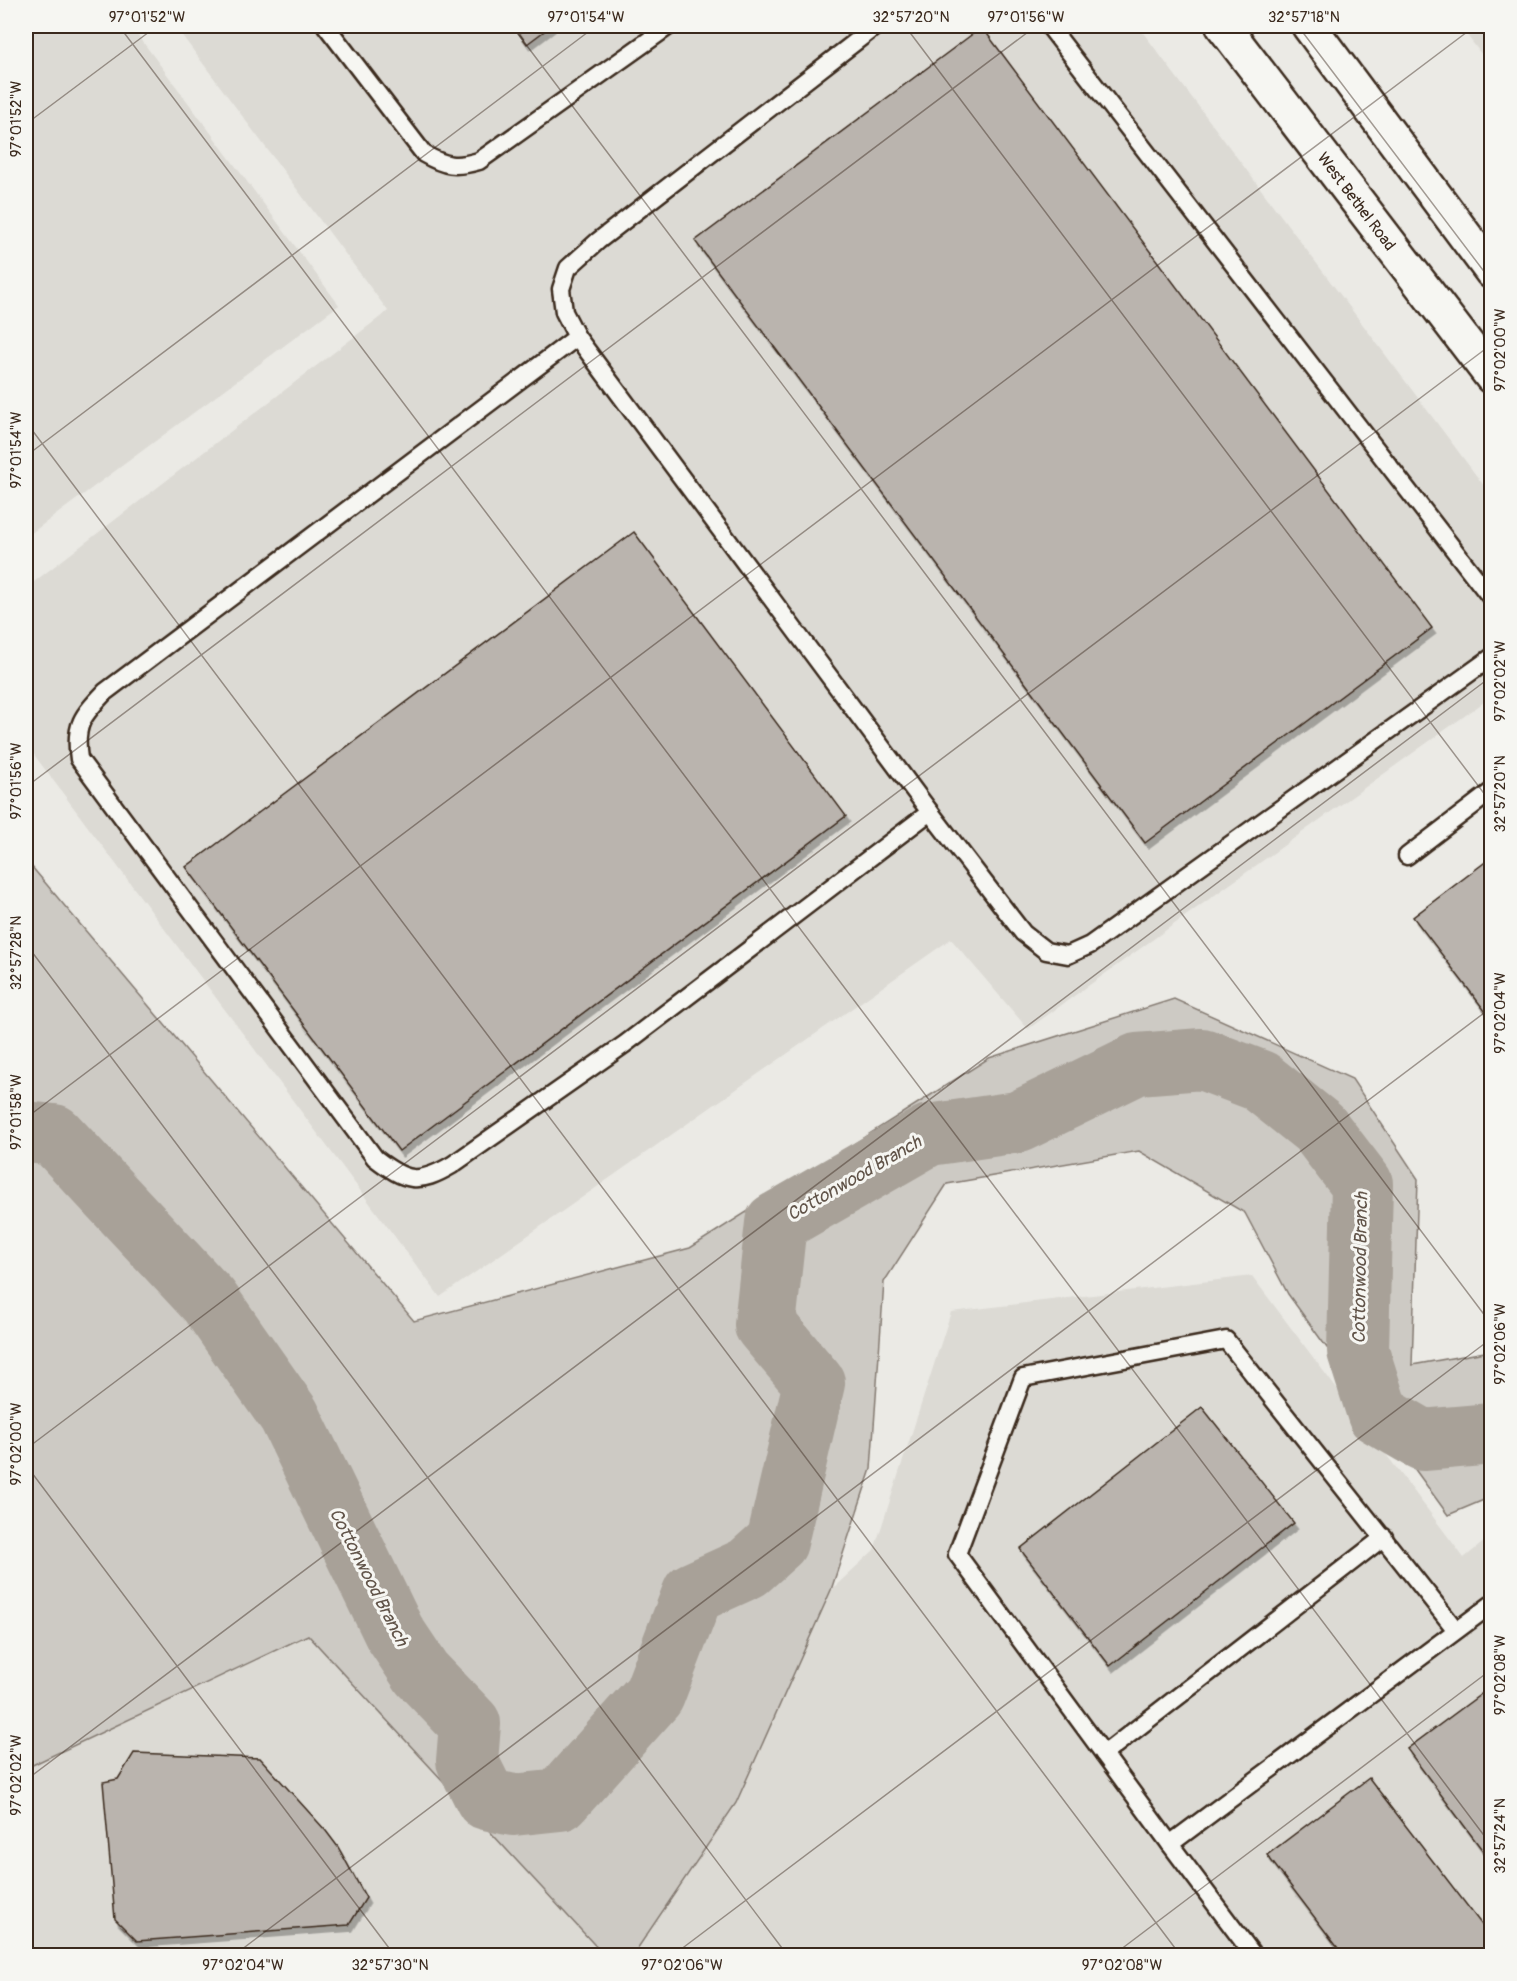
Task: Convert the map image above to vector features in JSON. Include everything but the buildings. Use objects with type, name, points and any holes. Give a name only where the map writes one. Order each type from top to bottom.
[{"type":"main road","name":"West Bethel Road","points":[[1223,26],[1491,377]]},
{"type":"main road","points":[[1309,26],[1491,272]]},
{"type":"lane","points":[[326,26],[424,154],[442,164],[461,166],[479,161],[669,26]]},
{"type":"lane","points":[[876,26],[598,241],[568,268],[561,289],[564,312],[577,337],[930,812],[1023,933],[1046,951],[1068,956],[1100,938],[1491,657]]},
{"type":"lane","points":[[1049,26],[1491,599]]},
{"type":"lane","points":[[577,337],[105,692],[83,714],[76,739],[79,759],[375,1158],[396,1174],[411,1178],[432,1177],[625,1044],[930,812]]},
{"type":"lane","points":[[1407,856],[1491,791]]},
{"type":"lane","points":[[1254,1956],[957,1554],[1023,1378],[1226,1340],[1456,1630]]},
{"type":"lane","points":[[1104,1754],[1384,1537]]},
{"type":"lane","points":[[1170,1844],[1491,1604]]},
{"type":"shaded area","points":[[26,26],[131,26],[339,305],[26,537]]},
{"type":"shaded area","points":[[175,26],[1138,26],[1491,495],[1491,697],[1028,1029],[951,939],[440,1297],[26,744],[26,588],[388,311]]},
{"type":"shaded area","points":[[1460,26],[1491,26],[1491,67]]},
{"type":"shaded area","points":[[26,860],[414,1321],[690,1248],[989,1058],[1174,999],[1352,1079],[1418,1179],[1412,1365],[1491,1351],[1491,1497],[1448,1515],[1288,1294],[1245,1213],[1139,1151],[947,1184],[884,1282],[871,1469],[831,1590],[736,1803],[633,1955],[604,1955],[308,1635],[26,1768]]},
{"type":"shaded area","points":[[1252,1276],[1464,1558],[1491,1536],[1491,1955],[633,1956],[736,1803],[831,1590],[874,1550],[951,1312]]},
{"type":"shaded area","points":[[308,1635],[604,1955],[26,1955],[26,1768]]},
{"type":"waterway","name":"Cottonwood Branch","points":[[26,1132],[54,1135],[209,1301],[289,1415],[394,1632],[422,1674],[470,1724],[467,1761],[486,1799],[513,1805],[560,1800],[654,1695],[693,1593],[748,1568],[777,1542],[814,1383],[765,1325],[776,1223],[929,1135],[1018,1122],[1137,1064],[1202,1059],[1260,1081],[1319,1128],[1362,1184],[1358,1351],[1378,1414],[1423,1440],[1492,1434]]}]
